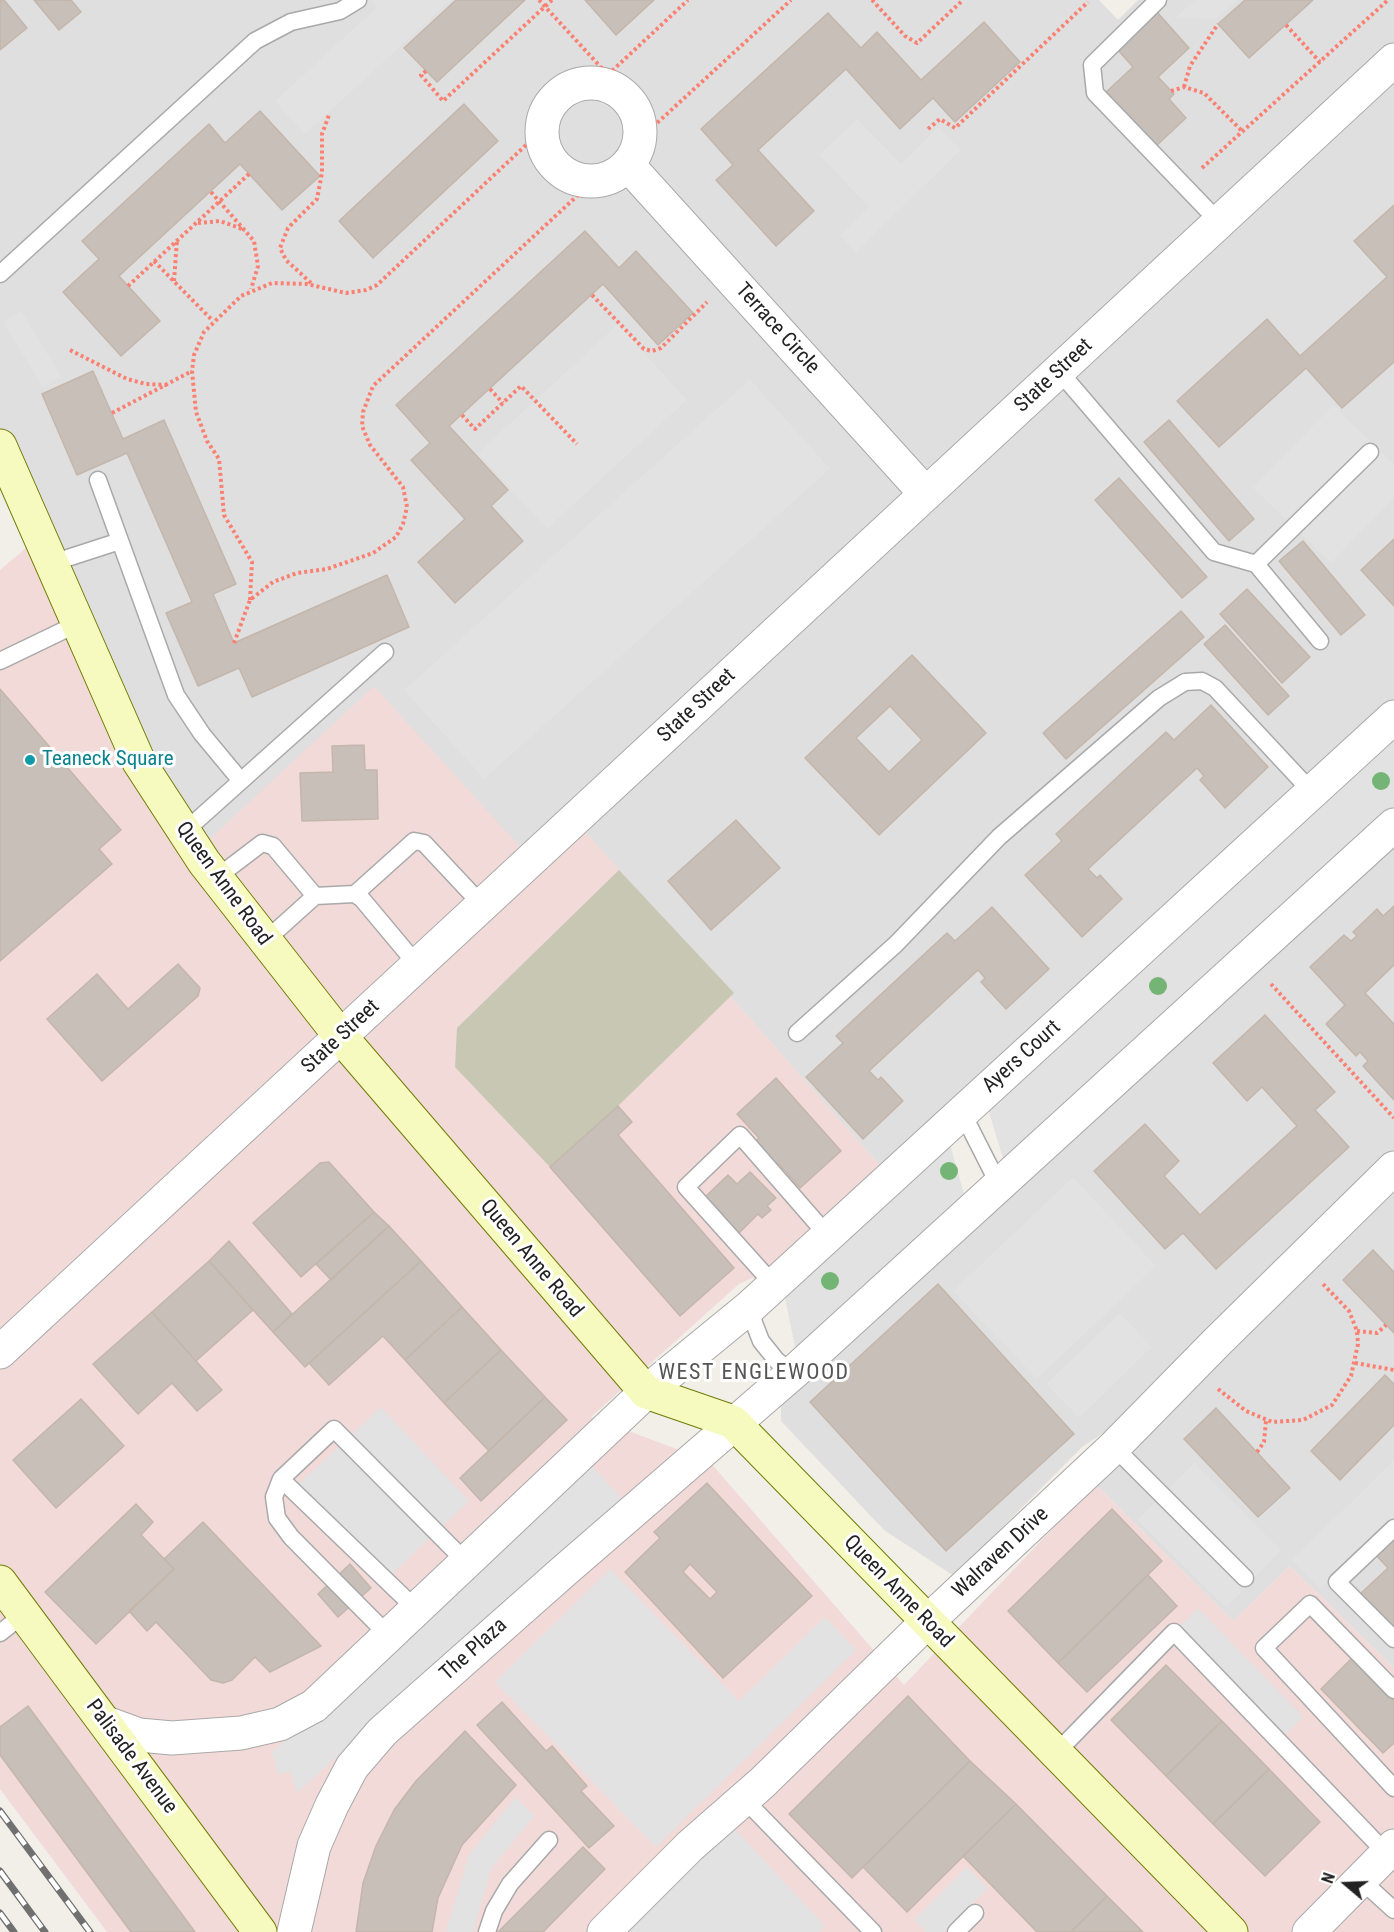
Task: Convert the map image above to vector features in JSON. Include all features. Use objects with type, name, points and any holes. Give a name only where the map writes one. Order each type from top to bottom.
[{"type":"street","name":"State Street","points":[[0,1352],[1394,60]]},
{"type":"street","points":[[603,79],[631,102],[638,117],[633,152],[615,175],[592,180],[569,176],[556,167],[547,154],[542,130],[547,108],[557,95],[571,86],[603,79]]},
{"type":"street","name":"Terrace Circle","points":[[633,152],[731,279],[926,494]]},
{"type":"street","name":"Queen Anne Road","points":[[0,446],[139,762],[216,878],[341,1037],[646,1392],[733,1422],[1231,1932]]},
{"type":"street","name":"Ayers Court","points":[[646,1392],[763,1296],[1394,717]]},
{"type":"street","points":[[733,1422],[794,1372],[1394,825]]},
{"type":"street","name":"Walraven Drive","points":[[604,1932],[690,1846],[744,1799],[927,1622],[1114,1447],[1298,1262],[1391,1178]]},
{"type":"street","points":[[106,1723],[139,1735],[172,1737],[242,1733],[280,1724],[314,1706],[646,1392]]},
{"type":"street","name":"The Plaza","points":[[294,1932],[314,1846],[352,1767],[375,1741],[733,1422]]},
{"type":"street","name":"Palisade Avenue","points":[[0,1582],[12,1623],[106,1723],[260,1932]]},
{"type":"street","points":[[1309,1932],[1390,1850]]},
{"type":"lane","points":[[0,274],[255,41],[291,22],[340,11],[358,0]]},
{"type":"lane","points":[[1158,0],[1092,65],[1095,93],[1219,222]]},
{"type":"lane","points":[[1059,372],[1215,552],[1256,564],[1320,641]]},
{"type":"lane","points":[[1256,564],[1370,452]]},
{"type":"lane","points":[[98,480],[176,694],[202,734],[241,781]]},
{"type":"lane","points":[[52,563],[120,541]]},
{"type":"lane","points":[[0,661],[79,623]]},
{"type":"lane","points":[[184,832],[385,652]]},
{"type":"lane","points":[[797,1033],[896,944],[999,837],[1159,698],[1185,682],[1202,681],[1215,688],[1312,792]]},
{"type":"lane","points":[[354,894],[414,841],[423,843],[483,906]]},
{"type":"lane","points":[[216,878],[262,843],[273,846],[315,896]]},
{"type":"lane","points":[[265,941],[315,896],[354,894],[362,899],[418,966]]},
{"type":"lane","points":[[962,1112],[999,1185]]},
{"type":"lane","points":[[794,1372],[777,1361],[761,1341],[754,1323],[763,1296],[686,1187],[740,1135],[828,1236]]},
{"type":"lane","points":[[389,1636],[291,1537],[277,1518],[274,1497],[281,1479],[334,1429],[467,1563]]},
{"type":"lane","points":[[1114,1447],[1245,1578]]},
{"type":"lane","points":[[281,1479],[417,1610]]},
{"type":"lane","points":[[1394,1528],[1337,1582],[1394,1639]]},
{"type":"lane","points":[[1394,1690],[1310,1604],[1264,1648],[1394,1788]]},
{"type":"lane","points":[[1057,1752],[1174,1632],[1390,1850]]},
{"type":"lane","points":[[744,1799],[873,1932]]},
{"type":"lane","points":[[487,1932],[494,1911],[510,1884],[549,1840]]},
{"type":"lane","points":[[1361,1880],[1394,1910]]},
{"type":"lane","points":[[956,1932],[975,1913]]},
{"type":"path","points":[[539,0],[603,79],[688,0]]},
{"type":"path","points":[[426,71],[421,75],[443,101],[552,0]]},
{"type":"path","points":[[633,152],[790,0]]},
{"type":"path","points":[[872,0],[905,36],[917,43],[963,0]]},
{"type":"path","points":[[1183,185],[1388,0]]},
{"type":"path","points":[[928,129],[940,119],[955,128],[1088,2]]},
{"type":"path","points":[[1184,87],[1184,78],[1190,66],[1218,24]]},
{"type":"path","points":[[1286,25],[1320,62]]},
{"type":"path","points":[[1171,91],[1184,87],[1204,93],[1242,132]]},
{"type":"path","points":[[314,285],[289,264],[280,248],[288,228],[317,199],[322,173],[322,134],[329,115]]},
{"type":"path","points":[[234,643],[250,600],[252,562],[224,515],[222,471],[196,412],[192,372],[198,344],[213,321],[251,290],[272,282],[314,285],[346,293],[366,290],[377,285],[542,130]]},
{"type":"path","points":[[128,286],[249,174]]},
{"type":"path","points":[[250,600],[273,582],[297,573],[327,569],[373,553],[396,537],[403,524],[406,507],[403,487],[370,445],[362,426],[363,412],[373,386],[592,180]]},
{"type":"path","points":[[211,192],[254,241],[258,256],[256,275],[251,290]]},
{"type":"path","points":[[194,225],[211,220],[220,221],[247,231]]},
{"type":"path","points":[[174,281],[177,240]]},
{"type":"path","points":[[154,261],[213,321]]},
{"type":"path","points":[[592,296],[645,349],[652,351],[661,348],[731,279]]},
{"type":"path","points":[[69,350],[127,379],[146,384],[166,385]]},
{"type":"path","points":[[112,413],[192,372]]},
{"type":"path","points":[[462,415],[475,429],[521,386],[576,444]]},
{"type":"path","points":[[490,389],[503,403]]},
{"type":"path","points":[[1248,958],[1394,1118]]},
{"type":"path","points":[[1194,1365],[1229,1400],[1266,1420],[1303,1420],[1332,1406],[1351,1376],[1355,1363],[1357,1331],[1349,1311],[1339,1299],[1298,1262]]},
{"type":"path","points":[[1357,1331],[1377,1333],[1386,1325]]},
{"type":"path","points":[[1355,1363],[1394,1370]]},
{"type":"path","points":[[1257,1452],[1264,1442],[1266,1420]]},
{"type":"shaded area","points":[[0,0],[1099,0],[1118,20],[1138,0],[1394,0],[1394,717],[891,1178],[575,821],[532,860],[196,852],[0,446]]},
{"type":"shaded area","points":[[371,0],[451,0],[305,134],[275,101],[377,7]]},
{"type":"shaded area","points":[[1195,0],[1238,0],[1216,19],[1175,18]]},
{"type":"shaded area","points":[[857,119],[901,164],[938,127],[961,150],[856,252],[840,235],[869,207],[819,155]]},
{"type":"shaded area","points":[[21,311],[61,376],[43,387],[3,322]]},
{"type":"shaded area","points":[[618,324],[687,400],[547,529],[478,453]]},
{"type":"shaded area","points":[[750,379],[830,469],[484,779],[404,690]]},
{"type":"shaded area","points":[[1333,405],[1394,464],[1394,497],[1331,563],[1253,488]]},
{"type":"shaded area","points":[[40,536],[197,851],[374,686],[532,860],[575,820],[891,1178],[774,1285],[752,1278],[739,1284],[591,1417],[709,1461],[904,1685],[1095,1484],[1233,1621],[1290,1566],[1394,1668],[1394,1932],[107,1932],[0,1789],[0,570]]},
{"type":"shaded area","points":[[1394,728],[1394,812],[1005,1165],[985,1099]]},
{"type":"shaded area","points":[[1394,846],[1394,1668],[1290,1566],[1233,1621],[1095,1484],[1117,1424],[1082,1447],[954,1576],[884,1530],[781,1421],[781,1405]]},
{"type":"shaded area","points":[[619,870],[734,993],[618,1106],[550,1167],[455,1067],[457,1028]]},
{"type":"shaded area","points":[[947,1134],[966,1201],[797,1356],[784,1293]]},
{"type":"shaded area","points":[[1073,1177],[1156,1266],[1037,1379],[953,1291]]},
{"type":"shaded area","points":[[1120,1313],[1152,1347],[1079,1418],[1046,1384]]},
{"type":"shaded area","points":[[381,1407],[469,1501],[388,1578],[299,1484]]},
{"type":"shaded area","points":[[1394,1460],[1394,1516],[1320,1589],[1292,1560]]},
{"type":"shaded area","points":[[589,1463],[621,1498],[297,1793],[290,1771],[279,1775],[272,1752]]},
{"type":"shaded area","points":[[1194,1463],[1281,1550],[1226,1608],[1137,1520]]},
{"type":"shaded area","points":[[610,1569],[739,1701],[825,1617],[856,1650],[656,1847],[495,1682]]},
{"type":"shaded area","points":[[1198,1608],[1303,1717],[1285,1735],[1180,1626]]},
{"type":"shaded area","points":[[516,1797],[534,1816],[491,1869],[473,1932],[446,1932],[469,1855]]},
{"type":"shaded area","points":[[731,1825],[825,1926],[818,1932],[618,1932]]},
{"type":"shaded area","points":[[967,1867],[988,1888],[944,1932],[927,1932],[914,1920]]},
{"type":"building","points":[[0,0],[4,0],[27,28],[0,50]]},
{"type":"building","points":[[34,0],[71,0],[81,12],[59,30]]},
{"type":"building","points":[[456,0],[525,0],[437,82],[404,48]]},
{"type":"building","points":[[585,0],[654,0],[616,35]]},
{"type":"building","points":[[1245,0],[1313,0],[1249,58],[1218,24]]},
{"type":"building","points":[[1157,12],[1189,48],[1158,77],[1174,94],[1169,99],[1186,118],[1155,147],[1105,93],[1133,67],[1117,49]]},
{"type":"building","points":[[828,13],[861,48],[877,32],[921,80],[984,22],[1020,62],[955,122],[933,98],[900,129],[846,69],[758,150],[814,211],[776,246],[716,180],[733,165],[701,129]]},
{"type":"building","points":[[464,104],[498,141],[373,258],[339,221]]},
{"type":"building","points":[[260,111],[320,176],[282,210],[240,164],[119,276],[160,321],[121,356],[63,292],[99,259],[82,241],[209,124],[225,143]]},
{"type":"building","points":[[1394,205],[1394,362],[1342,408],[1306,368],[1219,447],[1177,401],[1267,319],[1300,356],[1387,277],[1354,241]]},
{"type":"building","points":[[585,231],[619,268],[636,251],[693,313],[658,345],[603,284],[449,426],[508,490],[491,506],[523,541],[455,603],[418,562],[465,519],[411,460],[430,443],[396,405]]},
{"type":"building","points":[[93,371],[123,439],[164,420],[236,584],[213,594],[234,643],[387,575],[409,627],[252,697],[239,668],[198,686],[166,613],[192,602],[127,453],[77,475],[42,394]]},
{"type":"building","points":[[1169,420],[1254,519],[1229,541],[1144,442]]},
{"type":"building","points":[[1119,478],[1207,577],[1182,598],[1095,500]]},
{"type":"building","points":[[1394,539],[1394,606],[1361,570]]},
{"type":"building","points":[[1303,541],[1365,615],[1341,635],[1279,561]]},
{"type":"building","points":[[1247,589],[1310,657],[1282,683],[1220,614]]},
{"type":"building","points":[[1181,611],[1204,637],[1066,759],[1043,733]]},
{"type":"building","points":[[1225,625],[1289,696],[1268,715],[1204,644]]},
{"type":"building","points":[[912,655],[986,733],[879,835],[805,758]],"holes":[[[890,706],[922,740],[889,772],[856,738]]]},
{"type":"building","name":"Teaneck Square","points":[[0,689],[121,830],[99,849],[112,864],[0,961]]},
{"type":"building","points":[[1211,705],[1268,767],[1225,808],[1200,780],[1204,776],[1197,768],[1088,869],[1097,878],[1100,875],[1122,899],[1082,937],[1025,875],[1062,841],[1056,834],[1166,732],[1174,740]]},
{"type":"building","points":[[364,745],[365,770],[377,770],[378,819],[302,821],[300,773],[333,772],[332,746]]},
{"type":"building","points":[[736,820],[780,868],[711,930],[668,881]]},
{"type":"building","points":[[1394,906],[1394,965],[1365,993],[1394,1024],[1394,1100],[1363,1066],[1368,1061],[1360,1052],[1356,1056],[1326,1024],[1345,1005],[1310,967],[1344,935],[1351,941],[1357,936],[1353,932],[1377,909],[1383,916]]},
{"type":"building","points":[[992,907],[1049,969],[1006,1009],[981,982],[985,978],[978,970],[869,1071],[878,1080],[881,1077],[903,1101],[863,1139],[806,1077],[843,1043],[836,1036],[947,933],[955,941]]},
{"type":"building","points":[[178,964],[200,988],[198,996],[102,1081],[47,1019],[97,974],[128,1009]]},
{"type":"building","points":[[1265,1015],[1335,1092],[1315,1110],[1349,1147],[1216,1269],[1183,1233],[1165,1249],[1094,1171],[1145,1124],[1179,1161],[1164,1176],[1200,1215],[1297,1126],[1262,1087],[1247,1101],[1213,1063]]},
{"type":"building","points":[[776,1078],[841,1151],[800,1188],[778,1163],[773,1167],[752,1144],[759,1138],[737,1114]]},
{"type":"building","points":[[618,1106],[632,1122],[618,1135],[734,1268],[680,1316],[550,1167]]},
{"type":"building","points":[[329,1162],[374,1212],[301,1277],[253,1223],[320,1163]]},
{"type":"building","points":[[750,1172],[776,1198],[767,1206],[771,1210],[762,1218],[758,1214],[737,1235],[703,1199],[728,1175],[737,1184]]},
{"type":"building","points":[[374,1212],[389,1226],[331,1280],[316,1264]]},
{"type":"building","points":[[389,1226],[421,1261],[305,1367],[273,1332]]},
{"type":"building","points":[[229,1241],[292,1314],[273,1332],[209,1261]]},
{"type":"building","points":[[1373,1250],[1394,1272],[1394,1333],[1343,1280]]},
{"type":"building","points":[[209,1261],[253,1310],[196,1361],[152,1312]]},
{"type":"building","points":[[421,1261],[462,1307],[405,1360],[383,1336],[329,1385],[309,1363]]},
{"type":"building","points":[[938,1284],[1074,1434],[946,1551],[810,1402]]},
{"type":"building","points":[[462,1307],[501,1350],[444,1403],[405,1360]]},
{"type":"building","points":[[152,1312],[222,1390],[197,1411],[172,1383],[138,1414],[93,1364]]},
{"type":"building","points":[[501,1350],[545,1397],[489,1451],[444,1403]]},
{"type":"building","points":[[1385,1375],[1394,1384],[1394,1425],[1340,1480],[1311,1451]]},
{"type":"building","points":[[545,1397],[567,1420],[481,1501],[460,1478]]},
{"type":"building","points":[[81,1399],[124,1446],[56,1508],[13,1460]]},
{"type":"building","points":[[1216,1408],[1290,1488],[1258,1517],[1184,1439]]},
{"type":"building","points":[[707,1483],[812,1596],[723,1678],[625,1572],[660,1538],[654,1532]],"holes":[[[690,1564],[717,1592],[710,1599],[683,1572]]]},
{"type":"building","points":[[136,1504],[153,1522],[141,1535],[174,1569],[96,1644],[45,1592]]},
{"type":"building","points":[[1112,1509],[1162,1561],[1058,1663],[1008,1611]]},
{"type":"building","points":[[203,1522],[321,1646],[270,1672],[255,1657],[232,1680],[223,1683],[211,1680],[156,1622],[147,1631],[129,1611],[174,1569],[164,1559]]},
{"type":"building","points":[[1394,1535],[1394,1630],[1360,1594],[1388,1568],[1375,1554]]},
{"type":"building","points":[[350,1564],[371,1588],[338,1617],[318,1594]]},
{"type":"building","points":[[1148,1575],[1177,1606],[1087,1692],[1058,1663]]},
{"type":"building","points":[[1353,1657],[1394,1699],[1394,1743],[1383,1753],[1321,1689]]},
{"type":"building","points":[[1166,1665],[1222,1721],[1166,1776],[1111,1720]]},
{"type":"building","points":[[908,1696],[970,1761],[852,1878],[789,1814]]},
{"type":"building","points":[[502,1702],[546,1751],[552,1746],[587,1786],[581,1791],[614,1826],[589,1848],[477,1725]]},
{"type":"building","points":[[28,1706],[195,1932],[131,1932],[0,1755],[0,1727]]},
{"type":"building","points":[[1222,1721],[1269,1769],[1213,1824],[1166,1776]]},
{"type":"building","points":[[465,1731],[516,1785],[462,1845],[438,1898],[432,1932],[356,1932],[363,1883],[376,1846],[394,1810],[416,1781]]},
{"type":"building","points":[[970,1761],[1016,1804],[907,1912],[863,1867]]},
{"type":"building","points":[[1269,1769],[1320,1822],[1265,1876],[1213,1824]]},
{"type":"building","points":[[1016,1804],[1107,1896],[1071,1932],[1037,1932],[963,1856]]},
{"type":"building","points":[[583,1847],[605,1869],[543,1932],[498,1932]]},
{"type":"building","points":[[1107,1896],[1143,1932],[1071,1932]]},
{"type":"railway","points":[[0,1811],[90,1932]]},
{"type":"railway","points":[[0,1871],[45,1932]]},
{"type":"railway","points":[[0,1913],[14,1932]]},
{"type":"place","name":"Teaneck Square","points":[[30,760]]},
{"type":"district","name":"WEST ENGLEWOOD","points":[[754,1373]]}]
